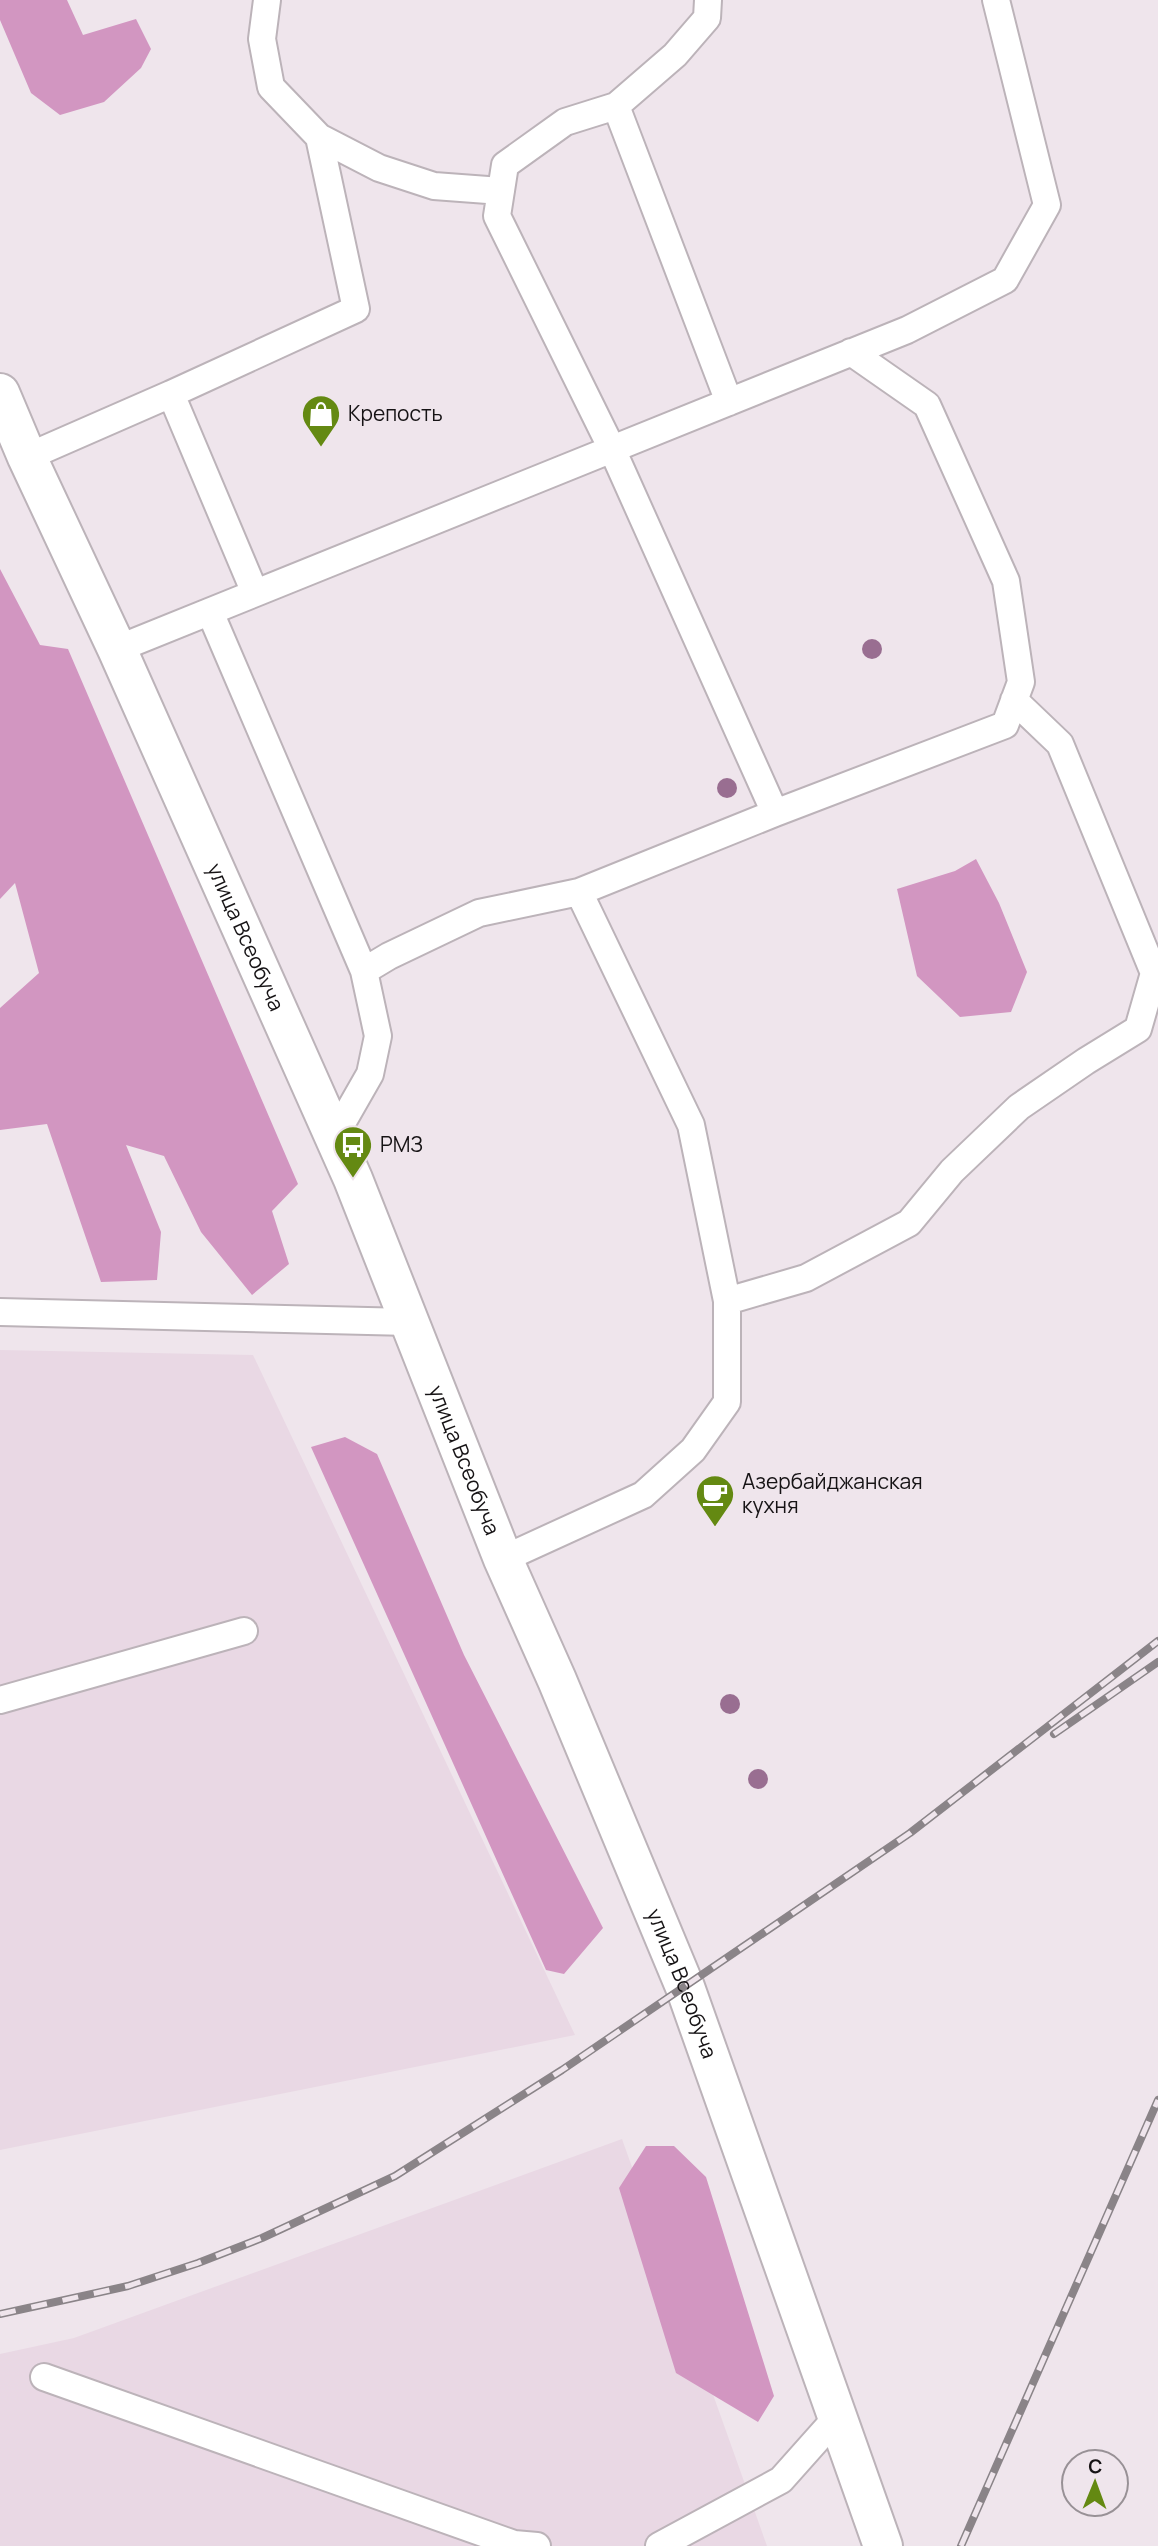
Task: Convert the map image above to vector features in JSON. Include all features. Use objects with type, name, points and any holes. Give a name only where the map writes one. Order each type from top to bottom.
[{"type":"main road","name":"улица Всеобуча","points":[[0,393],[334,1137],[503,1559],[557,1680],[685,1987],[883,2546]]},
{"type":"lane","points":[[267,0],[262,39],[271,87],[319,137],[379,168],[434,186],[501,191]]},
{"type":"lane","points":[[708,0],[707,18],[675,55],[616,106],[565,122],[505,164],[497,216],[612,449],[775,813]]},
{"type":"lane","points":[[117,649],[907,330],[1005,280],[1047,205],[996,0]]},
{"type":"lane","points":[[616,106],[729,402]]},
{"type":"lane","points":[[27,457],[356,309],[319,137]]},
{"type":"lane","points":[[364,971],[388,956],[479,913],[579,892],[1005,725],[1021,682],[1006,581],[927,405],[851,352]]},
{"type":"lane","points":[[171,394],[255,593]]},
{"type":"lane","points":[[210,612],[364,971],[378,1036],[370,1074],[334,1137]]},
{"type":"lane","points":[[727,1301],[806,1278],[909,1223],[953,1171],[1019,1107],[1086,1061],[1138,1030],[1154,974],[1060,744],[1014,700]]},
{"type":"lane","points":[[503,1559],[643,1495],[693,1450],[727,1402],[727,1301],[691,1125],[579,892]]},
{"type":"lane","points":[[0,1312],[409,1322]]},
{"type":"lane","points":[[0,1700],[244,1631]]},
{"type":"lane","points":[[44,2377],[514,2544],[537,2546]]},
{"type":"lane","points":[[659,2546],[781,2480],[838,2416]]},
{"type":"shaded area","points":[[0,0],[67,0],[83,35],[136,19],[151,49],[141,68],[104,102],[60,115],[31,93],[0,20]]},
{"type":"shaded area","points":[[0,569],[40,645],[68,649],[298,1184],[272,1211],[289,1264],[252,1295],[201,1232],[164,1156],[126,1145],[161,1232],[157,1280],[101,1282],[47,1124],[0,1130],[0,1008],[39,973],[15,883],[0,899]]},
{"type":"shaded area","points":[[976,859],[999,903],[1027,972],[1011,1012],[960,1017],[917,976],[897,889],[955,871]]},
{"type":"shaded area","points":[[0,1350],[253,1355],[575,2035],[0,2150]]},
{"type":"shaded area","points":[[345,1437],[377,1454],[464,1655],[603,1928],[564,1974],[546,1970],[311,1447]]},
{"type":"shaded area","points":[[622,2139],[767,2546],[0,2546],[0,2354],[74,2338]]},
{"type":"shaded area","points":[[646,2146],[674,2146],[706,2177],[774,2396],[758,2422],[676,2373],[619,2188]]},
{"type":"railway","points":[[0,2314],[128,2286],[198,2263],[262,2238],[395,2176],[562,2070],[910,1833],[1158,1641]]},
{"type":"railway","points":[[1054,1734],[1158,1662]]},
{"type":"railway","points":[[961,2546],[1158,2100]]},
{"type":"place","name":"Крепость","points":[[321,448]]},
{"type":"place","name":"РМЗ","points":[[353,1179]]},
{"type":"place","name":"Азербайджанская кухня","points":[[715,1528]]}]
